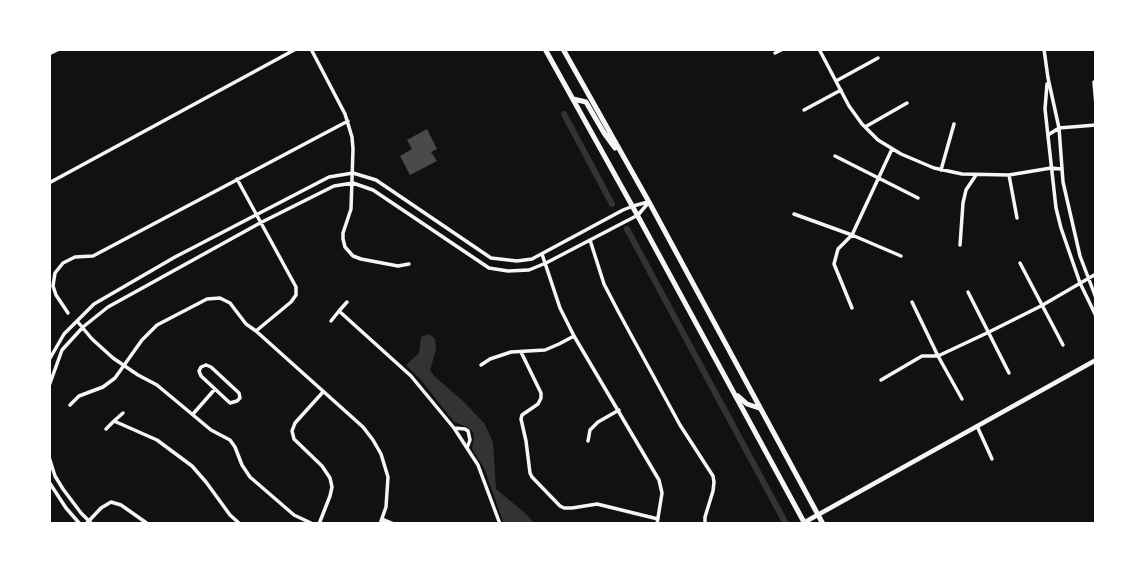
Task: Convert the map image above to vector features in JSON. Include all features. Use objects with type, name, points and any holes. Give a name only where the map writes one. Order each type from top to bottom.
[{"type":"main road","points":[[545,49],[805,523]]},
{"type":"main road","points":[[563,49],[823,524]]},
{"type":"main road","points":[[573,99],[586,102],[629,167]]},
{"type":"main road","points":[[733,391],[747,404],[759,408]]},
{"type":"street","points":[[49,54],[59,49]]},
{"type":"street","points":[[49,183],[296,49]]},
{"type":"street","points":[[311,49],[348,121],[353,149],[351,209],[343,239],[347,251],[361,259],[398,266],[409,264]]},
{"type":"street","points":[[775,53],[783,49]]},
{"type":"street","points":[[1044,49],[1059,128],[1061,169],[1071,220],[1080,256],[1096,298]]},
{"type":"street","points":[[819,50],[853,113],[865,127],[878,140],[917,162],[941,170],[976,175],[1009,175],[1051,168],[1061,169]]},
{"type":"street","points":[[836,81],[878,58]]},
{"type":"street","points":[[1048,78],[1045,109],[1061,228],[1080,284],[1096,316]]},
{"type":"street","points":[[1094,82],[1096,105]]},
{"type":"street","points":[[804,110],[841,90]]},
{"type":"street","points":[[865,127],[906,103]]},
{"type":"street","points":[[68,313],[53,286],[53,278],[59,266],[66,260],[93,256],[348,121]]},
{"type":"street","points":[[941,170],[954,124]]},
{"type":"street","points":[[1048,135],[1059,128],[1096,125]]},
{"type":"street","points":[[852,308],[834,264],[838,249],[852,235],[892,149]]},
{"type":"street","points":[[835,156],[918,198]]},
{"type":"street","points":[[49,360],[64,334],[94,304],[175,257],[329,177],[353,173],[376,180],[491,258],[517,261],[532,259],[633,206],[649,202]]},
{"type":"street","points":[[960,245],[963,203],[966,191],[976,175]]},
{"type":"street","points":[[1009,175],[1017,218]]},
{"type":"street","points":[[237,179],[296,287],[294,299],[256,331]]},
{"type":"street","points":[[49,386],[62,350],[83,327],[108,307],[260,223],[339,185],[353,183],[373,190],[489,268],[509,271],[529,270],[546,263],[638,215],[649,202]]},
{"type":"street","points":[[794,214],[901,256]]},
{"type":"street","points":[[590,240],[604,284],[618,311],[680,425],[713,476],[713,491],[705,524]]},
{"type":"street","points":[[521,352],[541,393],[538,404],[521,418],[532,477],[564,508],[593,503],[658,522],[662,493],[659,481],[574,336],[560,307],[542,254]]},
{"type":"street","points":[[1020,264],[1063,345]]},
{"type":"street","points":[[881,380],[922,356],[938,356],[988,333],[1096,274]]},
{"type":"street","points":[[968,292],[1009,373]]},
{"type":"street","points":[[70,405],[79,396],[108,383],[153,328],[207,299],[226,301],[246,324],[366,431],[381,454],[388,477],[386,507],[381,522],[394,524]]},
{"type":"street","points":[[331,321],[347,302]]},
{"type":"street","points":[[912,302],[962,399]]},
{"type":"street","points":[[339,312],[411,376],[454,428],[478,465],[500,524]]},
{"type":"street","points":[[77,321],[113,358],[165,390],[211,430],[230,440],[236,447],[242,465],[258,485],[294,515],[313,524]]},
{"type":"street","points":[[481,365],[489,359],[511,352],[544,350],[574,336]]},
{"type":"street","points":[[805,523],[1096,360]]},
{"type":"street","points":[[201,367],[211,367],[239,393],[240,398],[230,402],[215,389],[201,376],[201,367]]},
{"type":"street","points":[[193,414],[215,389]]},
{"type":"street","points":[[319,524],[330,496],[330,478],[323,466],[294,439],[292,431],[295,423],[323,392]]},
{"type":"street","points":[[587,442],[590,430],[598,422],[619,410]]},
{"type":"street","points":[[106,429],[122,413]]},
{"type":"street","points":[[114,421],[157,440],[192,466],[240,524]]},
{"type":"street","points":[[977,426],[992,459]]},
{"type":"street","points":[[454,428],[468,431],[470,440],[467,448]]},
{"type":"street","points":[[49,459],[63,489],[89,523],[101,508],[111,502],[121,505],[148,524]]},
{"type":"street","points":[[49,482],[80,524]]},
{"type":"shaded area","points":[[429,334],[435,339],[436,350],[430,370],[484,423],[493,442],[496,489],[535,524],[504,524],[484,468],[472,449],[473,432],[454,422],[406,365],[419,353],[421,337]]},
{"type":"building","points":[[427,129],[437,149],[431,152],[437,161],[410,175],[400,156],[412,149],[407,140]]},
{"type":"waterway","points":[[564,114],[612,204]]},
{"type":"waterway","points":[[627,229],[786,524]]}]
